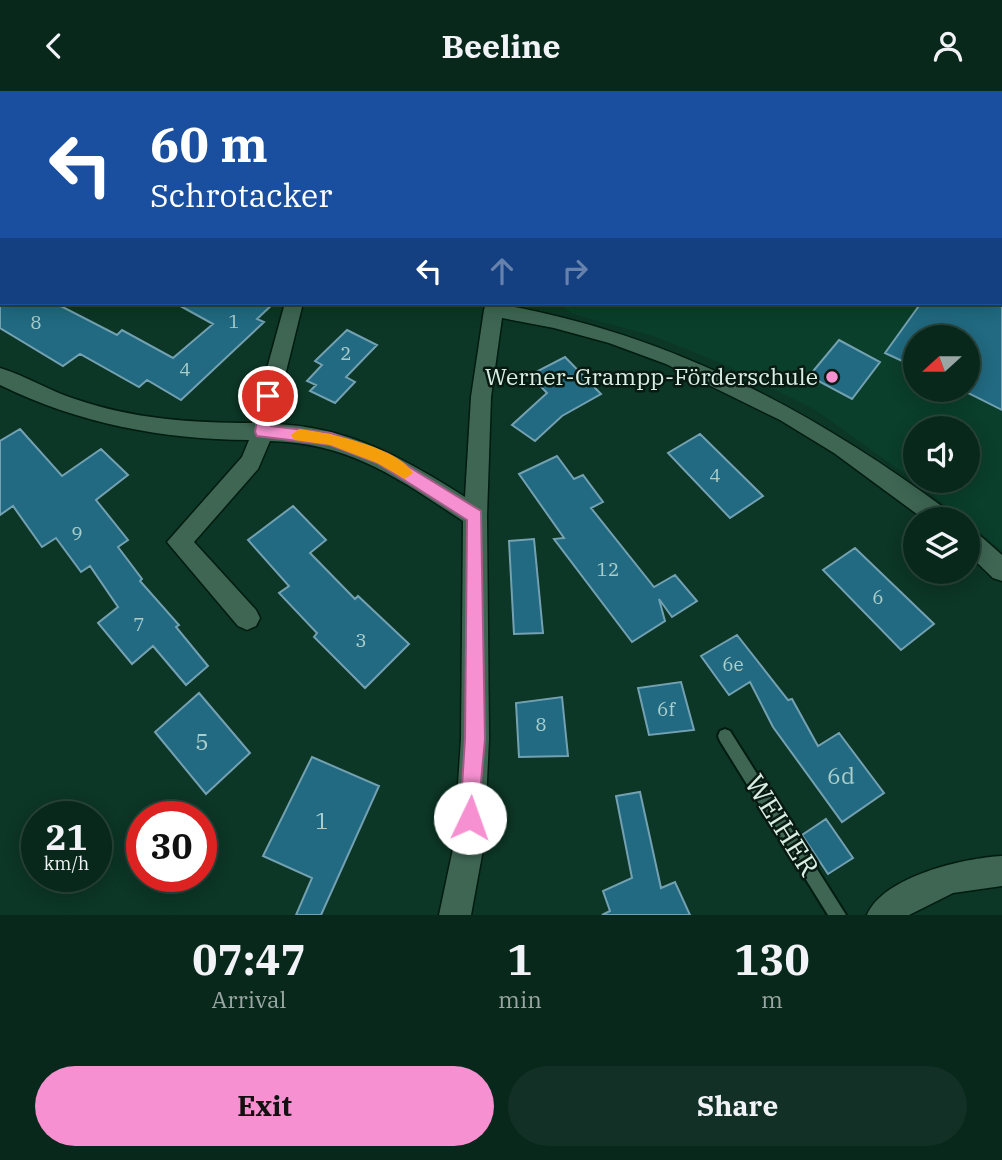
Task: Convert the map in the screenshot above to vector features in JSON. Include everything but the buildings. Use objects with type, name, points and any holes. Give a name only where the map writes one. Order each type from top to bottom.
[{"type":"street","points":[[247,618],[179,542],[250,463],[262,432],[268,396],[292,305]]},
{"type":"street","points":[[455,915],[469,844],[475,739],[475,516],[481,397],[494,306],[556,320],[681,362],[755,398],[834,444],[926,507]]},
{"type":"street","points":[[0,376],[50,401],[108,417],[187,430],[262,432],[331,439],[382,459],[475,516]]},
{"type":"street","points":[[980,550],[1002,570]]},
{"type":"street","points":[[883,915],[914,891],[971,871],[1002,871]]},
{"type":"lane","name":"WEIHER","points":[[725,736],[838,915]]},
{"type":"shaded area","name":"Werner-Grampp-Förderschule","points":[[560,305],[1002,305],[1002,551],[980,533],[980,507],[947,507],[930,493],[980,493],[980,416],[903,416],[903,472],[815,410],[723,364],[653,336],[573,314]]},
{"type":"slow traffic","points":[[299,435],[331,439],[382,459],[405,473]]},
{"type":"place","name":"Werner-Grampp-Förderschule","points":[[832,377]]},
{"type":"route","points":[[268,396],[262,432],[331,439],[382,459],[475,516],[475,739],[470,818]]}]
